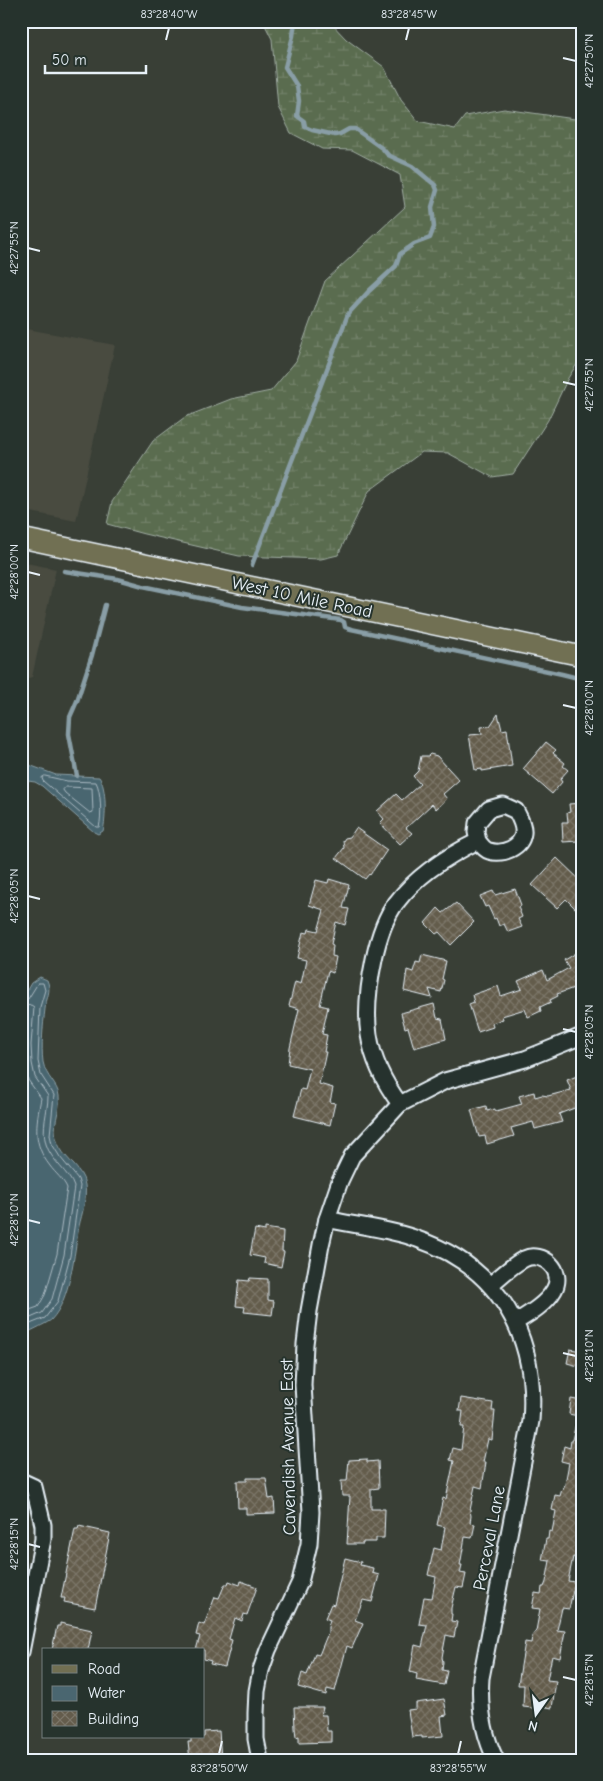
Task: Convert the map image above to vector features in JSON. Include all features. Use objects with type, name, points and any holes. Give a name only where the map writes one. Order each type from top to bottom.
[{"type":"main road","name":"West 10 Mile Road","points":[[21,538],[582,656]]},
{"type":"street","points":[[400,1104],[374,1058],[369,1035],[367,1012],[368,987],[376,948],[384,923],[395,904],[410,886],[449,856],[478,841]]},
{"type":"street","name":"Cavendish Avenue East","points":[[260,1760],[256,1740],[256,1713],[257,1691],[261,1670],[268,1650],[300,1582],[309,1544],[311,1512],[303,1385],[305,1344],[309,1311],[327,1219],[340,1181],[352,1156],[400,1104],[445,1081],[525,1060],[582,1036]]},
{"type":"street","name":"Perceval Lane","points":[[327,1219],[424,1241],[462,1261],[490,1285],[516,1322],[529,1361],[532,1408],[529,1436],[481,1678],[482,1715],[489,1743],[496,1760]]},
{"type":"street","points":[[490,1285],[523,1260],[530,1257],[538,1257],[545,1260],[555,1270],[557,1283],[550,1296],[516,1322]]},
{"type":"street","points":[[21,1481],[34,1487],[43,1532],[41,1554],[21,1652]]},
{"type":"shaded area","points":[[21,328],[115,345],[76,521],[21,510]]},
{"type":"shaded area","points":[[21,562],[56,569],[32,677],[21,680]]},
{"type":"green space","points":[[263,21],[329,21],[346,39],[384,67],[401,100],[418,121],[455,129],[465,116],[504,109],[582,120],[582,356],[568,378],[548,420],[513,474],[492,477],[448,453],[422,452],[369,491],[338,555],[321,559],[239,556],[107,524],[112,502],[153,441],[185,417],[231,399],[271,391],[296,361],[325,281],[405,207],[400,175],[352,150],[322,149],[291,133],[278,107],[272,39]]},
{"type":"water","points":[[21,762],[56,775],[99,777],[105,795],[103,831],[98,834],[94,832],[42,786],[35,782],[21,780]]},
{"type":"water","points":[[40,977],[47,980],[49,988],[42,1056],[45,1068],[59,1096],[55,1135],[63,1153],[77,1168],[83,1179],[85,1195],[71,1275],[58,1311],[51,1320],[21,1335],[21,997],[31,983]]},
{"type":"building","points":[[498,714],[502,730],[507,729],[512,766],[482,771],[482,769],[475,770],[469,735],[482,734],[481,727],[490,726]]},
{"type":"building","points":[[546,742],[556,750],[553,753],[565,763],[563,766],[568,770],[560,779],[562,782],[552,794],[523,769]]},
{"type":"building","points":[[430,754],[437,756],[459,780],[443,794],[447,799],[436,809],[432,804],[406,828],[412,833],[400,844],[380,823],[384,819],[377,811],[396,794],[402,800],[420,784],[413,776],[418,771],[421,756],[428,756]]},
{"type":"building","points":[[582,803],[582,836],[578,837],[578,841],[563,842],[562,822],[568,822],[569,804]]},
{"type":"building","points":[[356,828],[387,850],[370,875],[365,879],[336,858],[344,848],[343,841],[345,838],[350,837]]},
{"type":"building","points":[[557,858],[582,882],[582,915],[566,899],[557,908],[532,885]]},
{"type":"building","points":[[329,879],[349,885],[343,908],[349,909],[345,925],[336,922],[331,944],[333,945],[332,956],[336,957],[333,973],[328,971],[320,1005],[328,1007],[322,1034],[327,1035],[324,1052],[326,1052],[319,1084],[333,1088],[330,1102],[335,1103],[330,1125],[294,1116],[301,1089],[305,1090],[310,1069],[288,1064],[299,1009],[289,1006],[295,982],[301,984],[306,960],[297,958],[303,932],[308,933],[309,929],[318,931],[324,910],[309,905],[316,880],[328,883]]},
{"type":"building","points":[[515,889],[521,905],[518,907],[522,917],[518,919],[522,927],[508,932],[504,924],[499,926],[496,918],[494,919],[488,906],[485,907],[480,896],[493,891],[495,895]]},
{"type":"building","points":[[456,903],[474,922],[451,945],[439,932],[436,934],[425,923],[438,908],[443,913]]},
{"type":"building","points":[[582,949],[582,985],[557,994],[558,996],[550,1000],[551,1002],[540,1007],[541,1011],[528,1017],[525,1009],[502,1016],[503,1019],[492,1023],[493,1027],[478,1032],[469,1004],[474,1002],[472,995],[498,986],[501,996],[522,989],[518,981],[543,970],[547,980],[569,968],[564,960]]},
{"type":"building","points":[[422,955],[446,961],[441,992],[429,989],[432,998],[404,991],[407,970],[413,972],[416,962],[420,963]]},
{"type":"building","points":[[434,1004],[437,1018],[442,1019],[446,1039],[414,1048],[408,1027],[405,1028],[401,1013]]},
{"type":"building","points":[[582,1074],[582,1116],[577,1107],[559,1114],[562,1122],[535,1129],[533,1122],[511,1128],[514,1136],[487,1144],[485,1136],[479,1137],[471,1110],[486,1106],[487,1111],[500,1110],[522,1104],[519,1096],[534,1092],[535,1097],[548,1096],[571,1090],[567,1080]]},
{"type":"building","points":[[265,1228],[283,1231],[282,1251],[284,1252],[281,1267],[264,1263],[265,1258],[250,1255],[255,1229],[265,1231]]},
{"type":"building","points":[[250,1278],[268,1279],[268,1300],[274,1301],[272,1315],[244,1312],[245,1307],[236,1306],[239,1280],[249,1281]]},
{"type":"building","points":[[570,1349],[582,1351],[582,1367],[567,1363]]},
{"type":"building","points":[[461,1398],[493,1403],[492,1411],[495,1411],[492,1440],[488,1439],[483,1462],[486,1462],[482,1488],[475,1486],[470,1510],[470,1523],[475,1524],[472,1538],[465,1537],[460,1565],[462,1565],[460,1573],[466,1574],[463,1588],[456,1587],[451,1608],[451,1621],[457,1622],[454,1637],[446,1635],[442,1657],[442,1670],[447,1671],[444,1685],[416,1680],[417,1674],[410,1672],[415,1645],[422,1647],[427,1625],[419,1624],[424,1597],[432,1598],[436,1577],[428,1575],[434,1548],[441,1550],[445,1527],[437,1525],[443,1498],[446,1499],[454,1461],[450,1460],[453,1448],[461,1450],[464,1427],[461,1427],[463,1411],[459,1411]]},
{"type":"building","points":[[571,1399],[582,1401],[582,1417],[569,1414]]},
{"type":"building","points":[[577,1419],[582,1420],[582,1543],[580,1543],[577,1558],[573,1557],[568,1581],[575,1582],[569,1609],[562,1608],[557,1630],[565,1631],[560,1658],[552,1656],[547,1680],[556,1681],[552,1708],[542,1706],[541,1709],[523,1707],[524,1685],[518,1685],[525,1642],[531,1643],[532,1636],[536,1631],[540,1609],[532,1608],[535,1593],[541,1594],[542,1587],[544,1587],[546,1582],[550,1561],[542,1560],[546,1539],[548,1539],[549,1531],[552,1532],[556,1511],[552,1510],[555,1495],[560,1496],[565,1484],[569,1463],[561,1461],[564,1446],[570,1448]]},
{"type":"building","points":[[367,1459],[367,1462],[378,1461],[379,1488],[371,1489],[371,1509],[385,1509],[384,1538],[376,1538],[376,1542],[347,1544],[350,1496],[342,1496],[341,1481],[347,1481],[349,1460]]},
{"type":"building","points":[[247,1478],[266,1478],[269,1499],[274,1498],[275,1513],[246,1514],[246,1508],[238,1508],[237,1481],[247,1481]]},
{"type":"building","points":[[79,1526],[110,1533],[95,1608],[64,1602],[65,1598],[61,1598],[75,1529],[78,1529]]},
{"type":"building","points":[[345,1558],[361,1562],[360,1565],[373,1568],[372,1573],[379,1575],[372,1602],[363,1600],[355,1620],[363,1623],[352,1648],[347,1646],[335,1691],[327,1689],[326,1695],[298,1687],[302,1673],[307,1675],[315,1654],[319,1655],[328,1633],[330,1620],[325,1618],[331,1604],[334,1605]]},
{"type":"building","points":[[229,1581],[240,1585],[241,1581],[257,1587],[247,1615],[244,1614],[242,1621],[235,1618],[229,1639],[232,1640],[225,1667],[210,1664],[211,1661],[205,1659],[205,1648],[197,1648],[200,1636],[196,1635],[199,1623],[204,1625],[215,1597],[219,1598],[225,1584],[228,1584]]},
{"type":"building","points":[[60,1623],[92,1630],[88,1648],[52,1648],[57,1626],[60,1626]]},
{"type":"building","points":[[444,1699],[447,1715],[441,1716],[443,1736],[412,1737],[408,1710],[416,1709],[416,1703]]},
{"type":"building","points":[[294,1707],[323,1707],[321,1715],[326,1715],[327,1731],[331,1731],[331,1742],[299,1743],[299,1736],[296,1737]]},
{"type":"building","points":[[219,1731],[221,1760],[190,1760],[188,1742],[191,1742],[191,1738],[205,1738],[205,1732]]},
{"type":"waterway","points":[[252,565],[348,314],[396,266],[400,254],[414,244],[430,238],[434,227],[432,207],[437,190],[435,185],[412,166],[388,155],[383,149],[355,129],[349,129],[335,135],[305,127],[304,121],[297,116],[299,101],[297,86],[285,67],[295,21]]},
{"type":"waterway","points":[[64,571],[118,579],[242,607],[341,620],[344,622],[345,627],[351,629],[582,679]]},
{"type":"waterway","points":[[77,776],[69,734],[70,717],[92,655],[105,605]]}]
